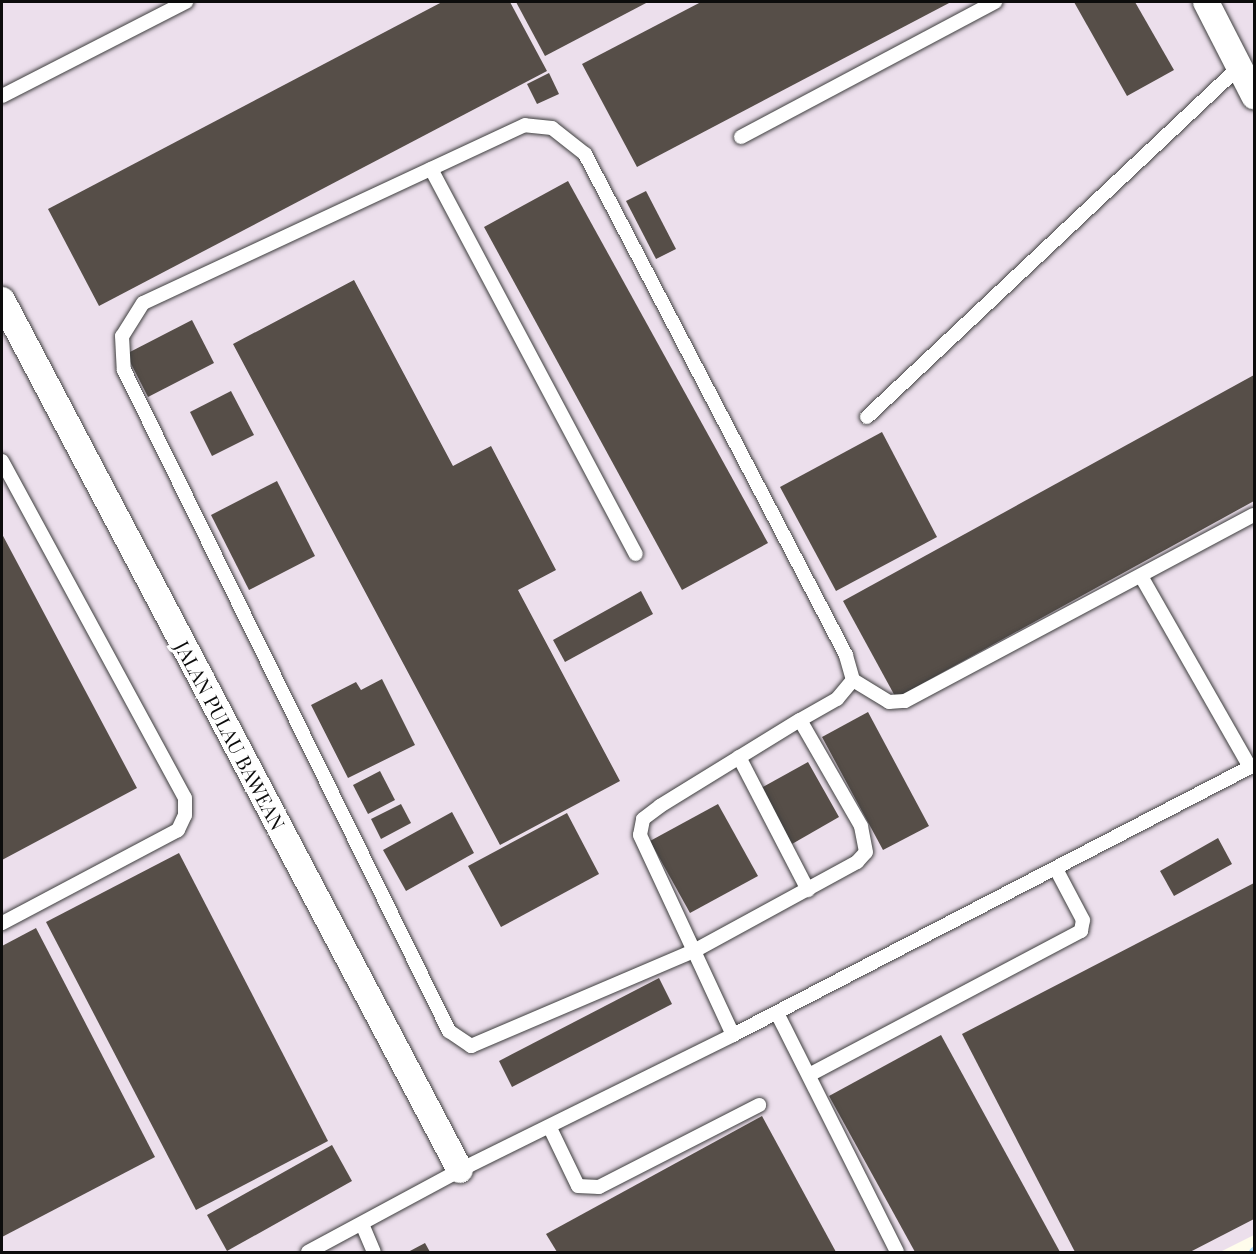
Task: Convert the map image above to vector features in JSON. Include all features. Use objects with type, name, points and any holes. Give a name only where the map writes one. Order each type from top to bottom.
[{"type":"street","points":[[1206,2],[1254,96]]},
{"type":"street","name":"JALAN PULAU BAWEAN","points":[[2,300],[460,1170]]},
{"type":"lane","points":[[2,96],[186,2]]},
{"type":"lane","points":[[741,137],[995,2]]},
{"type":"lane","points":[[867,417],[1239,67]]},
{"type":"lane","points":[[800,720],[866,841],[866,852],[857,862],[694,951],[471,1046],[449,1031],[124,370],[122,336],[143,303],[525,125],[552,128],[585,154],[846,655],[854,680],[889,702],[905,701],[1254,515]]},
{"type":"lane","points":[[431,169],[636,554]]},
{"type":"lane","points":[[2,923],[178,830],[185,816],[185,798],[3,466]]},
{"type":"lane","points":[[308,1252],[460,1170],[550,1128],[777,1013],[1252,766],[1141,576]]},
{"type":"lane","points":[[733,1035],[639,836],[644,819],[651,812],[739,757],[837,699],[854,680]]},
{"type":"lane","points":[[739,757],[808,890]]},
{"type":"lane","points":[[809,1075],[1081,931],[1083,920],[1056,869]]},
{"type":"lane","points":[[777,1013],[897,1252]]},
{"type":"lane","points":[[550,1128],[578,1186],[599,1187],[759,1105]]},
{"type":"lane","points":[[362,1224],[374,1252]]},
{"type":"shaded area","points":[[2,2],[1254,2],[1254,1235],[1220,1252],[2,1252]]},
{"type":"building","points":[[442,2],[510,2],[547,71],[99,306],[48,209]]},
{"type":"building","points":[[516,2],[648,2],[545,56]]},
{"type":"building","points":[[701,2],[951,2],[637,167],[582,64]]},
{"type":"building","points":[[1074,2],[1135,2],[1174,70],[1127,96]]},
{"type":"building","points":[[549,73],[559,94],[537,104],[527,84]]},
{"type":"building","points":[[568,181],[768,543],[682,590],[484,227]]},
{"type":"building","points":[[646,191],[676,249],[656,259],[626,201]]},
{"type":"building","points":[[354,280],[453,466],[491,446],[556,570],[518,590],[620,781],[500,845],[233,344]]},
{"type":"building","points":[[192,320],[214,363],[148,397],[126,354]]},
{"type":"building","points":[[1254,375],[1254,501],[896,698],[843,601]]},
{"type":"building","points":[[231,391],[254,435],[212,456],[190,412]]},
{"type":"building","points":[[882,432],[937,537],[836,591],[780,487]]},
{"type":"building","points":[[277,481],[315,556],[249,590],[211,515]]},
{"type":"building","points":[[2,534],[137,788],[2,860]]},
{"type":"building","points":[[641,591],[653,614],[565,662],[553,640]]},
{"type":"building","points":[[382,679],[415,745],[348,778],[311,705],[356,682],[361,690]]},
{"type":"building","points":[[868,712],[929,826],[883,850],[822,737]]},
{"type":"building","points":[[808,762],[839,817],[792,844],[761,788]]},
{"type":"building","points":[[380,771],[395,800],[368,814],[353,785]]},
{"type":"building","points":[[401,804],[411,823],[381,839],[371,819]]},
{"type":"building","points":[[718,804],[758,876],[690,913],[650,841]]},
{"type":"building","points":[[452,812],[474,853],[406,891],[383,850]]},
{"type":"building","points":[[567,813],[599,874],[501,927],[468,866]]},
{"type":"building","points":[[1218,838],[1232,864],[1174,896],[1160,871]]},
{"type":"building","points":[[179,853],[328,1141],[196,1210],[46,922]]},
{"type":"building","points":[[1254,883],[1254,1219],[1190,1252],[1075,1252],[962,1034]]},
{"type":"building","points":[[36,928],[155,1157],[2,1237],[2,946]]},
{"type":"building","points":[[659,978],[672,1004],[512,1087],[499,1061]]},
{"type":"building","points":[[941,1035],[1060,1252],[915,1252],[829,1096]]},
{"type":"building","points":[[762,1116],[836,1252],[557,1252],[546,1234]]},
{"type":"building","points":[[332,1145],[352,1181],[227,1251],[207,1215]]},
{"type":"building","points":[[425,1243],[430,1252],[408,1252]]}]
